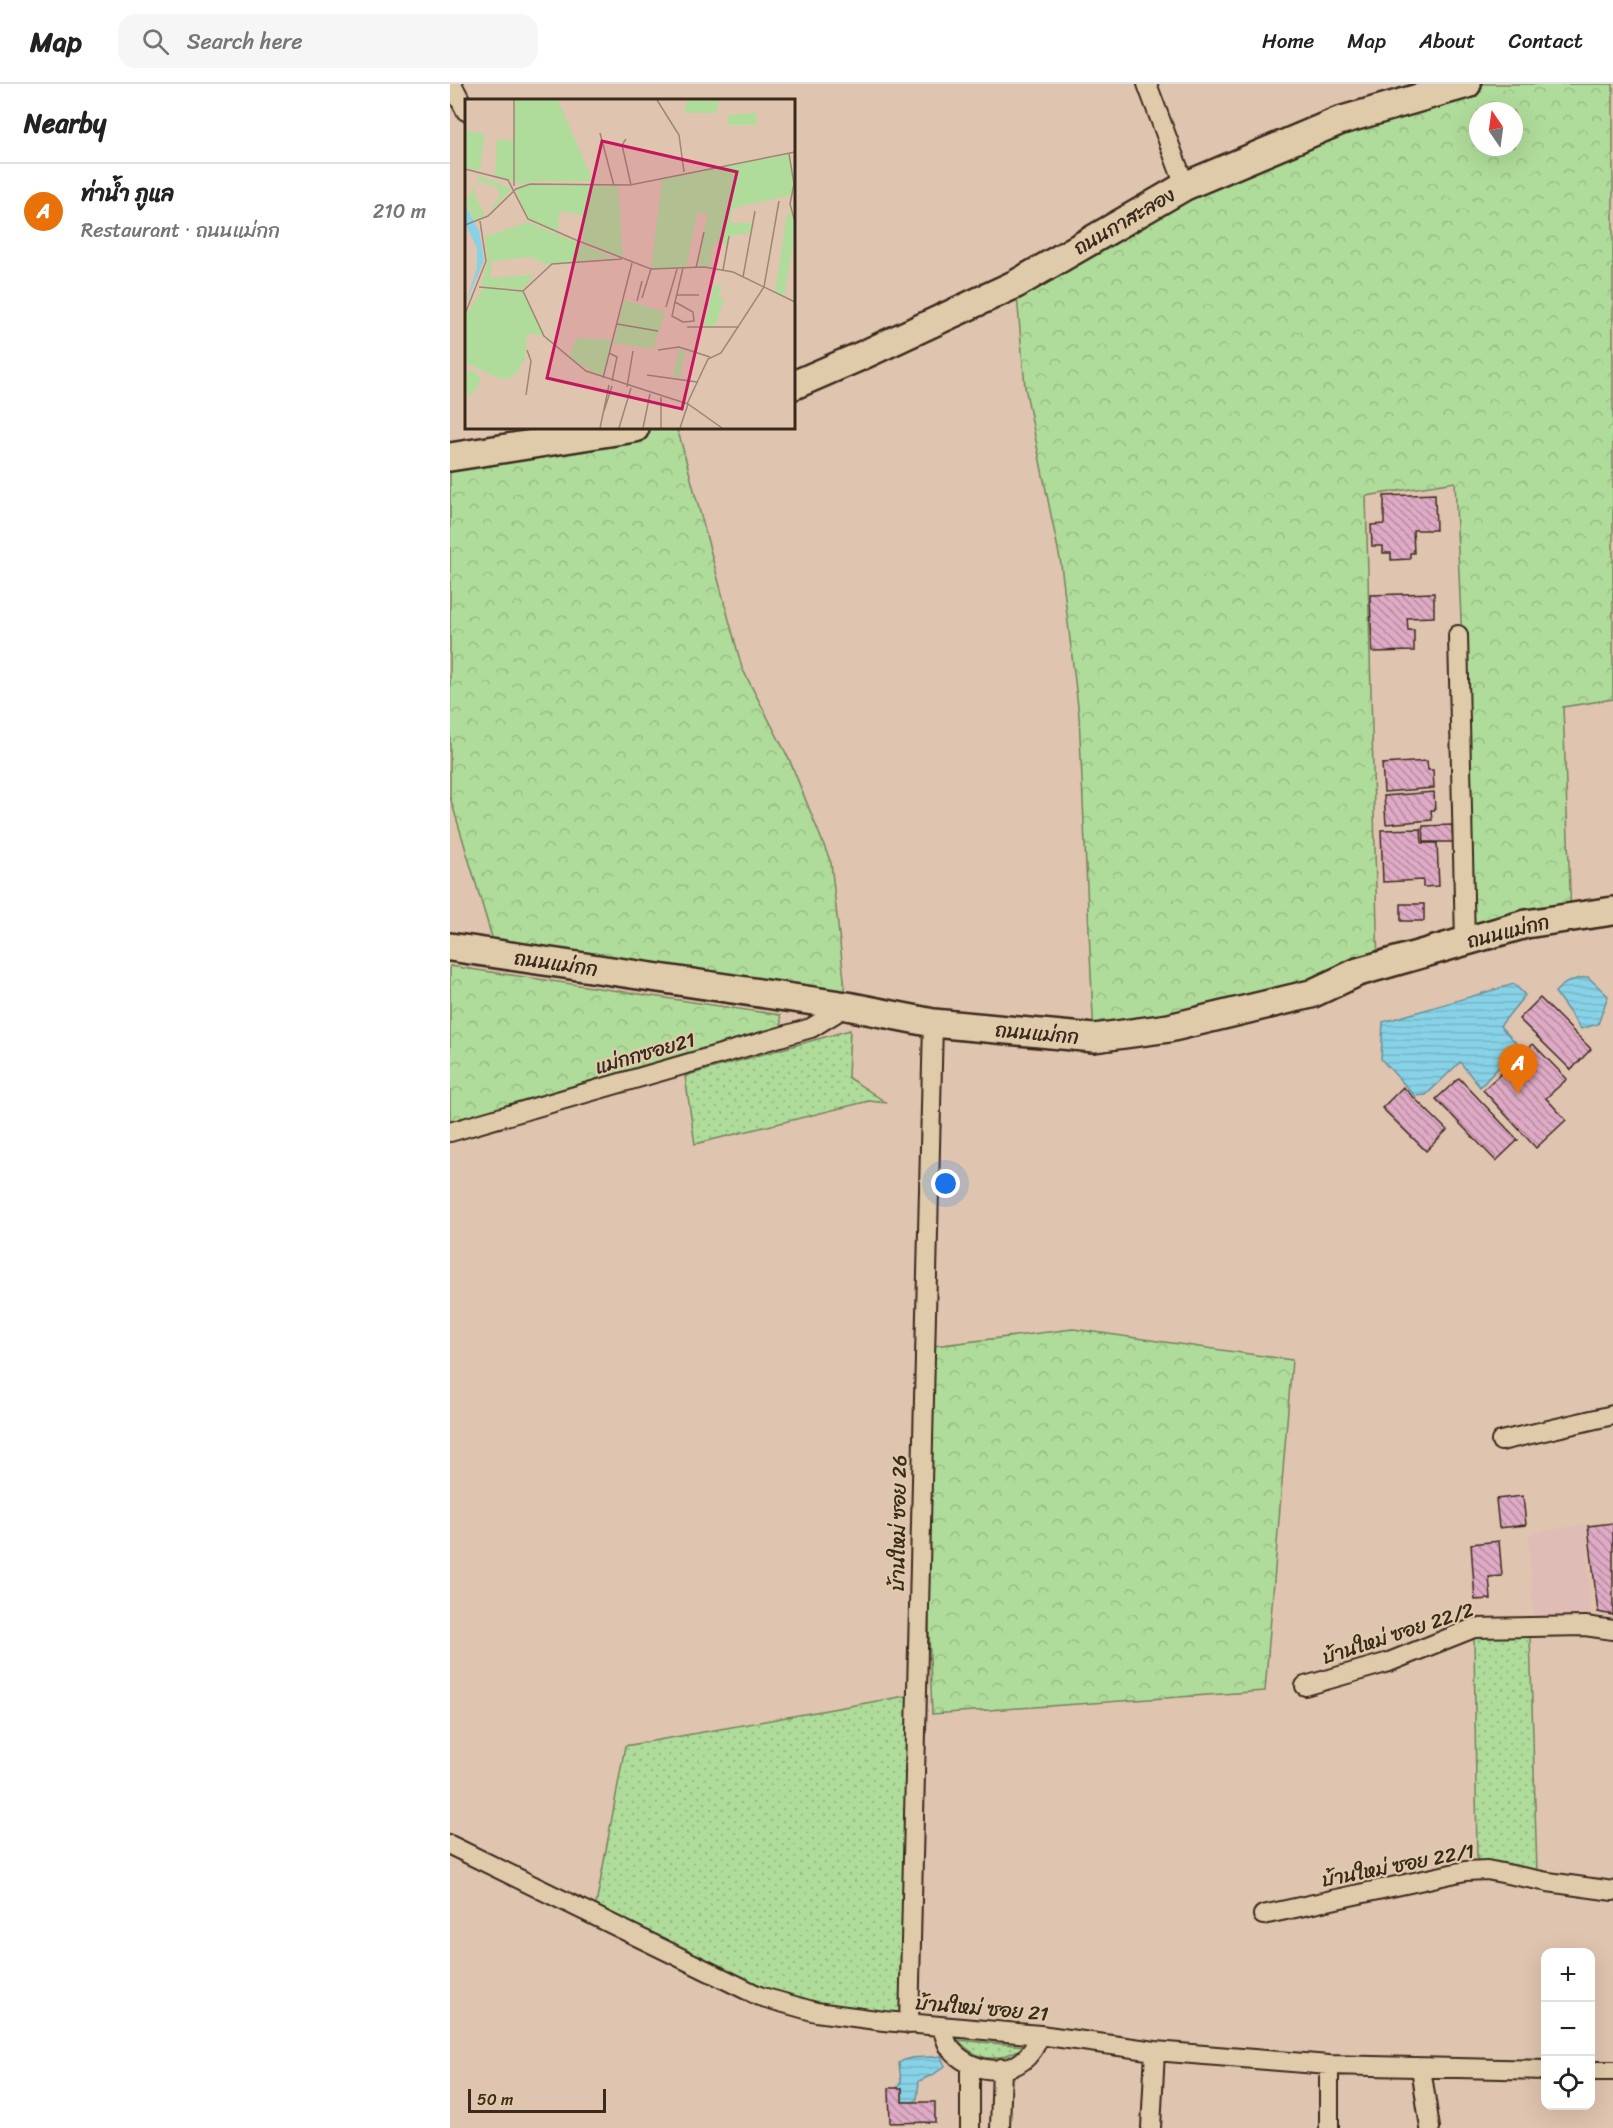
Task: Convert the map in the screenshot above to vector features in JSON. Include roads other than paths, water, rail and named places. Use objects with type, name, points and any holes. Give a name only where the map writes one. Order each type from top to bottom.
[{"type":"street","points":[[452,84],[465,109]]},
{"type":"street","points":[[1147,84],[1185,186]]},
{"type":"street","name":"ถนนกาสะลอง","points":[[795,385],[1016,284],[1185,186],[1339,121],[1467,84]]},
{"type":"street","points":[[450,457],[628,429]]},
{"type":"street","points":[[1458,635],[1465,942]]},
{"type":"street","name":"ถนนแม่กก","points":[[450,947],[847,1006],[933,1023],[1094,1038],[1169,1028],[1311,994],[1358,972],[1526,924],[1613,911]]},
{"type":"street","name":"แม่กกซอย21","points":[[450,1132],[811,1028],[847,1006]]},
{"type":"street","name":"บ้านใหม่ ซอย 26","points":[[909,2024],[933,1023]]},
{"type":"street","points":[[1501,1442],[1613,1415]]},
{"type":"street","name":"บ้านใหม่ ซอย 22/2","points":[[1305,1686],[1389,1662],[1474,1628],[1585,1626],[1613,1630]]},
{"type":"street","name":"บ้านใหม่ ซอย 21","points":[[450,1845],[691,1965],[759,1996],[816,2012],[909,2024],[1040,2035],[1155,2051],[1329,2065],[1541,2070]]},
{"type":"street","name":"บ้านใหม่ ซอย 22/1","points":[[1263,1915],[1465,1871],[1487,1870],[1548,1882],[1613,1891]]},
{"type":"street","points":[[942,2026],[950,2048],[970,2065],[989,2071],[1015,2066],[1031,2053],[1040,2035]]},
{"type":"street","points":[[1151,2128],[1155,2051]]},
{"type":"street","points":[[970,2065],[970,2128]]},
{"type":"street","points":[[1329,2065],[1329,2128]]},
{"type":"street","points":[[1000,2128],[1002,2068]]},
{"type":"street","points":[[1421,2068],[1430,2128]]},
{"type":"street","points":[[1595,2071],[1613,2071]]},
{"type":"water","points":[[1588,977],[1608,996],[1598,1024],[1581,1029],[1555,992],[1570,981]]},
{"type":"water","points":[[1514,984],[1525,995],[1500,1026],[1519,1046],[1480,1087],[1460,1062],[1426,1095],[1415,1096],[1381,1059],[1383,1022]]},
{"type":"water","points":[[941,2056],[945,2066],[919,2081],[917,2099],[914,2102],[902,2102],[902,2088],[897,2088],[901,2082],[899,2063],[914,2058]]},
{"type":"place","name":"ท่าน้ำ ภูแล","points":[[1518,1094]]}]
